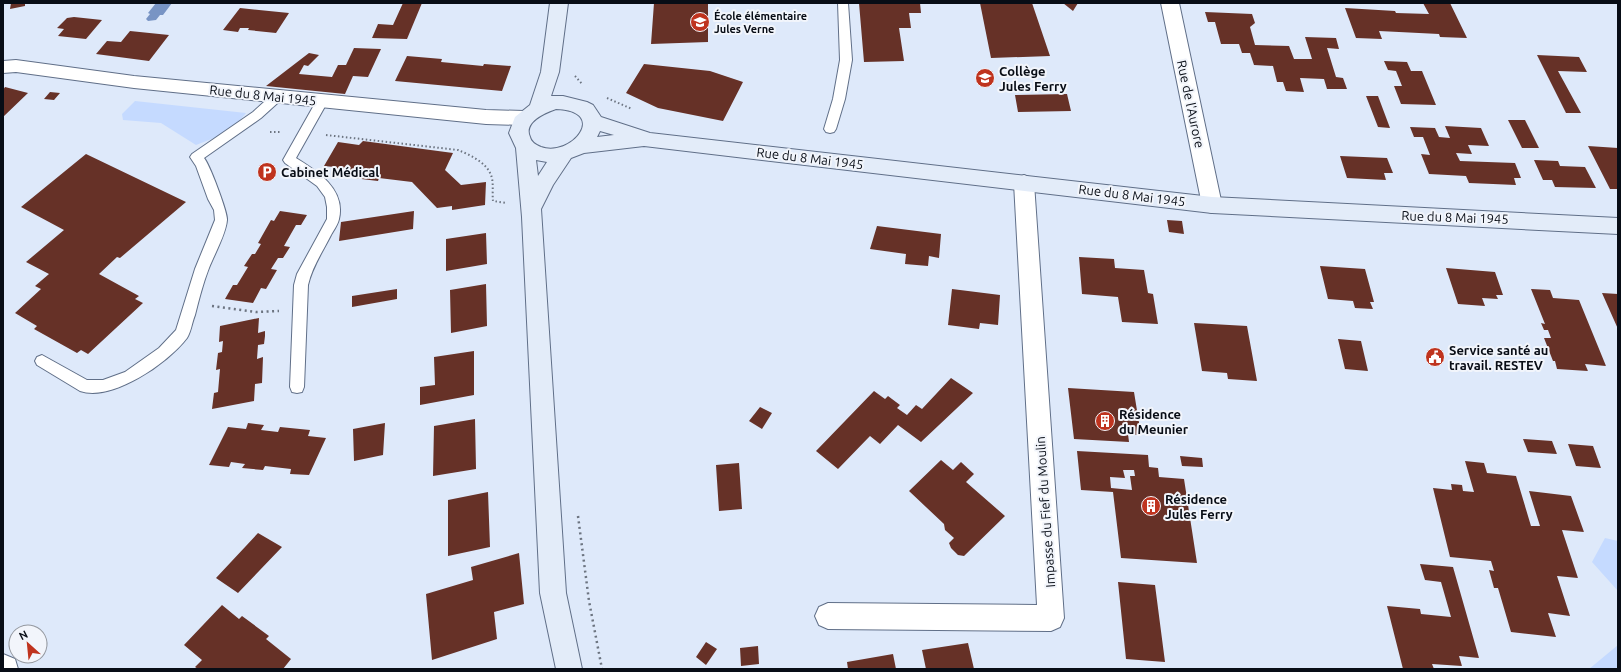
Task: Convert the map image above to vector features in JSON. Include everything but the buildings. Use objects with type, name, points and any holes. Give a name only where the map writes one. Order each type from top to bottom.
[{"type":"main road","points":[[539,106],[550,72],[558,3]]},
{"type":"main road","points":[[550,72],[569,102]]},
{"type":"main road","points":[[531,209],[545,181],[572,150],[585,141],[592,130],[592,121],[589,113],[584,108],[569,102],[554,102],[539,106],[524,118],[519,127],[518,133],[520,140],[525,147],[542,155],[555,155],[572,150]]},
{"type":"main road","name":"Rue du 8 Mai 1945","points":[[592,121],[649,140],[1212,205],[1618,226]]},
{"type":"main road","name":"Rue du 8 Mai 1945","points":[[572,150],[649,140]]},
{"type":"main road","points":[[525,147],[531,209],[553,593],[569,669]]},
{"type":"street","name":"Rue de l'Aurore","points":[[1170,3],[1212,205]]},
{"type":"street","name":"Rue du 8 Mai 1945","points":[[3,67],[16,66],[54,70],[134,82],[322,101],[486,117],[524,118]]},
{"type":"street","name":"Impasse du Fief du Moulin","points":[[828,616],[1051,618],[1024,183]]},
{"type":"lane","points":[[830,129],[839,99],[846,60],[843,3]]},
{"type":"lane","points":[[42,361],[85,386],[103,386],[130,376],[164,352],[182,333],[202,269],[214,243],[221,220],[220,210],[214,199],[202,164],[196,157],[235,130],[278,96]]},
{"type":"lane","points":[[296,387],[301,285],[304,274],[333,219],[334,208],[325,184],[289,160],[322,101]]},
{"type":"path","points":[[572,71],[575,77],[583,85]]},
{"type":"path","points":[[601,95],[633,110]]},
{"type":"path","points":[[235,130],[304,133],[458,150],[471,156],[486,167],[491,176],[493,201]]},
{"type":"path","points":[[192,304],[256,312],[299,307]]},
{"type":"path","points":[[578,512],[589,601],[602,669]]},
{"type":"shaded area","points":[[156,3],[172,3],[163,15],[160,15],[156,20],[148,21],[146,19],[150,14],[148,13]]},
{"type":"shaded area","points":[[135,101],[246,113],[224,133],[196,145],[161,123],[123,120],[122,114]]},
{"type":"shaded area","points":[[1605,538],[1618,541],[1618,591],[1592,562]]},
{"type":"shaded area","points":[[1618,645],[1618,669],[1589,669]]},
{"type":"place","name":"École élémentaire Jules Verne","points":[[700,22]]},
{"type":"place","name":"Collège Jules Ferry","points":[[985,78]]},
{"type":"place","name":"Cabinet Médical","points":[[267,172]]},
{"type":"place","name":"Service santé au travail. RESTEV","points":[[1435,357]]},
{"type":"place","name":"Résidence du Meunier","points":[[1105,421]]},
{"type":"place","name":"Résidence Jules Ferry","points":[[1151,506]]}]
